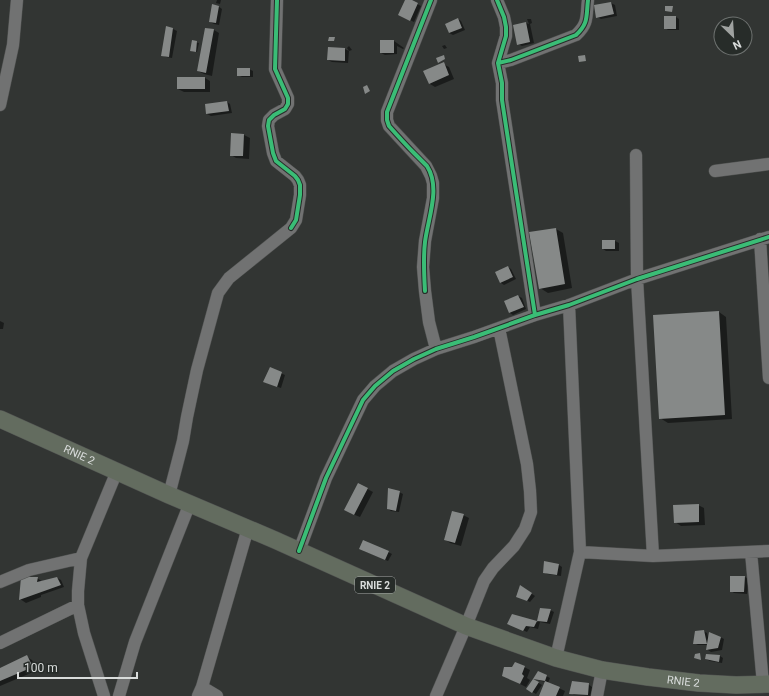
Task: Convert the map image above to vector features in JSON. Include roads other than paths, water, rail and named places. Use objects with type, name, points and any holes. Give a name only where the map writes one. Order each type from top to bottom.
[{"type":"highway","name":"RNIE 2","points":[[0,420],[168,495],[248,528],[466,626],[556,658],[602,670],[648,678],[736,685],[766,680]]},
{"type":"street","points":[[0,105],[13,45],[17,0]]},
{"type":"street","points":[[168,495],[184,440],[187,417],[197,370],[218,293],[229,278],[291,228],[296,220],[300,185],[295,176],[276,161],[268,126],[269,120],[274,115],[285,109],[288,104],[288,98],[275,69],[277,0]]},
{"type":"street","points":[[431,0],[387,112],[387,120],[389,126],[426,166],[433,184],[433,198],[425,241],[423,267],[429,322],[436,349]]},
{"type":"street","points":[[497,0],[504,17],[506,27],[506,36],[498,63],[502,83],[503,108],[534,315]]},
{"type":"street","points":[[498,63],[511,60],[576,35],[586,23],[588,0]]},
{"type":"street","points":[[636,155],[637,279],[653,556]]},
{"type":"street","points":[[715,171],[769,164]]},
{"type":"street","points":[[300,551],[326,478],[363,400],[375,386],[392,371],[436,349],[474,338],[534,315],[569,305],[637,279],[764,238],[769,378]]},
{"type":"street","points":[[556,658],[580,552],[569,305]]},
{"type":"street","points":[[436,696],[484,581],[514,546],[525,529],[531,512],[527,464],[499,328]]},
{"type":"street","points":[[104,696],[84,633],[78,605],[78,591],[81,558],[117,471]]},
{"type":"street","points":[[119,696],[135,642],[190,504]]},
{"type":"street","points":[[217,696],[200,691],[248,528]]},
{"type":"street","points":[[580,552],[653,556],[769,551]]},
{"type":"street","points":[[751,552],[766,680]]},
{"type":"street","points":[[0,582],[29,570],[81,558]]},
{"type":"street","points":[[0,642],[78,605]]},
{"type":"street","points":[[597,696],[602,670]]}]
